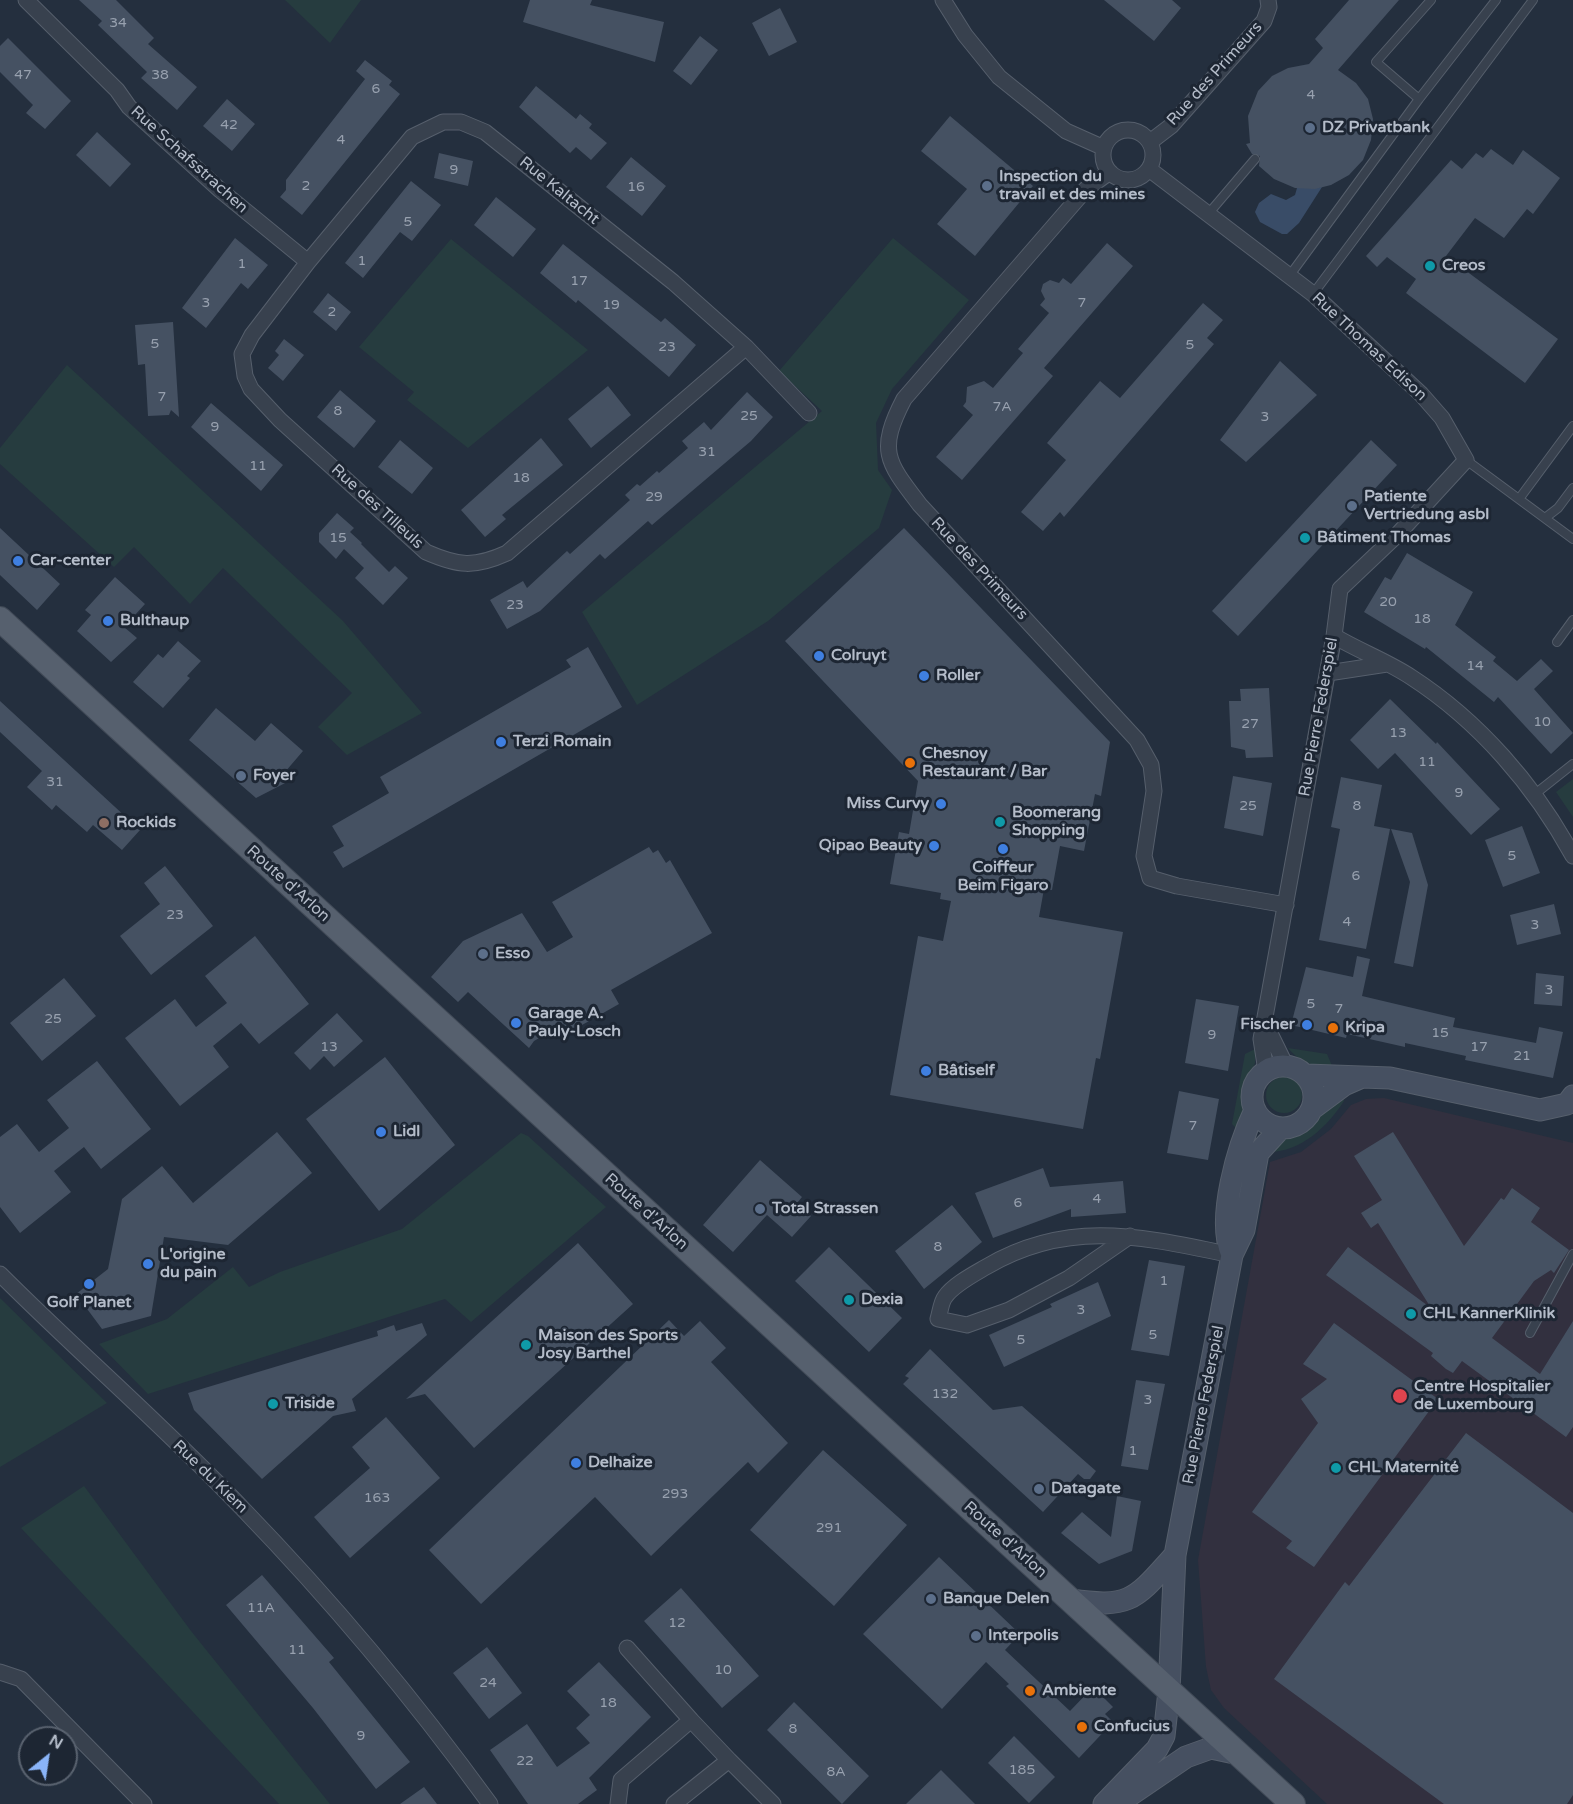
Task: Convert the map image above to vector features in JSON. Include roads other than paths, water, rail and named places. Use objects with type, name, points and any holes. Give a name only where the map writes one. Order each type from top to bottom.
[{"type":"main road","name":"Route d'Arlon","points":[[0,619],[1293,1804]]},
{"type":"street","name":"Rue Schafsstrachen","points":[[26,0],[117,90],[129,107],[220,190],[308,262]]},
{"type":"street","points":[[943,0],[965,35],[999,77],[1066,131],[1104,148]]},
{"type":"street","name":"Rue des Primeurs","points":[[1150,142],[1171,126],[1264,21],[1269,7],[1268,0]]},
{"type":"street","name":"Rue Kaltacht","points":[[308,262],[412,136],[443,122],[460,122],[485,132],[673,282],[746,347],[809,413]]},
{"type":"street","points":[[1123,130],[1138,131],[1150,142],[1154,157],[1143,176],[1127,180],[1110,172],[1103,156],[1108,139],[1123,130]]},
{"type":"street","name":"Rue Thomas Edison","points":[[1149,169],[1313,294],[1421,394],[1442,418],[1466,460]]},
{"type":"street","name":"Rue des Primeurs","points":[[1110,172],[1086,189],[904,399],[889,427],[888,453],[898,476],[920,505],[1137,740],[1151,765],[1154,791],[1144,856],[1150,878],[1177,886],[1286,905]]},
{"type":"street","name":"Rue des Tilleuls","points":[[308,262],[252,335],[242,354],[245,375],[251,389],[280,420],[426,552],[451,563],[472,565],[488,562],[507,553],[746,347]]},
{"type":"street","name":"Rue Pierre Federspiel","points":[[1276,1068],[1261,1039],[1328,673],[1340,589],[1398,534],[1466,460]]},
{"type":"street","points":[[1334,636],[1417,681],[1465,719],[1535,794],[1555,822],[1573,856]]},
{"type":"street","points":[[1328,673],[1386,664]]},
{"type":"street","points":[[1313,1108],[1312,1085],[1297,1069],[1276,1068],[1253,1088],[1255,1110],[1261,1119],[1280,1128],[1300,1123],[1313,1108],[1344,1085],[1364,1077]]},
{"type":"street","points":[[1306,1076],[1390,1078],[1540,1110],[1571,1102]]},
{"type":"street","name":"Rue Pierre Federspiel","points":[[1232,1255],[1226,1243],[1225,1224],[1241,1141],[1255,1110]]},
{"type":"street","name":"Rue Pierre Federspiel","points":[[1104,1804],[1157,1749],[1164,1736],[1169,1691],[1175,1555],[1232,1255],[1244,1230],[1258,1153],[1280,1128]]},
{"type":"street","points":[[1130,1236],[1069,1278],[1009,1310],[966,1325],[939,1319],[945,1297],[973,1274],[1005,1256],[1042,1241],[1084,1235],[1130,1236],[1232,1255]]},
{"type":"street","name":"Rue du Kiem","points":[[0,1274],[242,1507],[334,1607],[407,1692],[490,1804]]},
{"type":"street","points":[[1071,1600],[1101,1605],[1125,1602],[1141,1592],[1175,1555]]},
{"type":"street","points":[[627,1648],[729,1760],[773,1804]]},
{"type":"street","points":[[0,1672],[21,1679],[144,1804]]},
{"type":"street","points":[[616,1803],[621,1780],[692,1720]]},
{"type":"street","points":[[1117,1804],[1186,1757],[1211,1748],[1239,1754]]},
{"type":"street","points":[[674,1804],[729,1760]]},
{"type":"lane","points":[[1419,99],[1376,62],[1431,0]]},
{"type":"lane","points":[[1290,275],[1419,99],[1496,0]]},
{"type":"lane","points":[[1313,294],[1533,0]]},
{"type":"lane","points":[[1209,213],[1255,159]]},
{"type":"lane","points":[[1519,499],[1573,426]]},
{"type":"lane","name":"Rue Thomas Edison","points":[[1466,460],[1573,539]]},
{"type":"lane","points":[[1545,518],[1558,508],[1573,488]]},
{"type":"lane","points":[[1557,642],[1573,620]]},
{"type":"lane","points":[[1535,794],[1573,764]]},
{"type":"lane","points":[[1530,1333],[1573,1254]]},
{"type":"water","points":[[1322,187],[1299,223],[1287,234],[1282,234],[1260,222],[1255,212],[1259,203],[1271,194],[1286,200],[1295,195],[1297,188]]},
{"type":"place","name":"DZ Privatbank","points":[[1310,128]]},
{"type":"place","name":"Inspection du travail et des mines","points":[[987,186]]},
{"type":"place","name":"Creos","points":[[1430,266]]},
{"type":"place","name":"Patiente Vertriedung asbl","points":[[1352,506]]},
{"type":"place","name":"Bâtiment Thomas","points":[[1305,538]]},
{"type":"place","name":"Car-center","points":[[18,561]]},
{"type":"place","name":"Bulthaup","points":[[108,621]]},
{"type":"place","name":"Colruyt","points":[[819,656]]},
{"type":"place","name":"Roller","points":[[924,676]]},
{"type":"place","name":"Terzi Romain","points":[[501,742]]},
{"type":"place","name":"Chesnoy Restaurant / Bar","points":[[910,763]]},
{"type":"place","name":"Foyer","points":[[241,776]]},
{"type":"place","name":"Miss Curvy","points":[[941,804]]},
{"type":"place","name":"Boomerang Shopping","points":[[1000,822]]},
{"type":"place","name":"Rockids","points":[[104,823]]},
{"type":"place","name":"Qipao Beauty","points":[[934,846]]},
{"type":"place","name":"Coiffeur Beim Figaro","points":[[1003,849]]},
{"type":"place","name":"Esso","points":[[483,954]]},
{"type":"place","name":"Garage A. Pauly-Losch","points":[[516,1023]]},
{"type":"place","name":"Fischer","points":[[1307,1025]]},
{"type":"place","name":"Kripa","points":[[1333,1028]]},
{"type":"place","name":"Bâtiself","points":[[926,1071]]},
{"type":"place","name":"Lidl","points":[[381,1132]]},
{"type":"place","name":"Total Strassen","points":[[760,1209]]},
{"type":"place","name":"L'origine du pain","points":[[148,1264]]},
{"type":"place","name":"Golf Planet","points":[[89,1284]]},
{"type":"place","name":"Dexia","points":[[849,1300]]},
{"type":"place","name":"CHL KannerKlinik","points":[[1411,1314]]},
{"type":"place","name":"Maison des Sports Josy Barthel","points":[[526,1345]]},
{"type":"place","name":"Centre Hospitalier de Luxembourg","points":[[1400,1396]]},
{"type":"place","name":"Triside","points":[[273,1404]]},
{"type":"place","name":"Delhaize","points":[[576,1463]]},
{"type":"place","name":"CHL Maternité","points":[[1336,1468]]},
{"type":"place","name":"Datagate","points":[[1039,1489]]},
{"type":"place","name":"Banque Delen","points":[[931,1599]]},
{"type":"place","name":"Interpolis","points":[[976,1636]]},
{"type":"place","name":"Ambiente","points":[[1030,1691]]},
{"type":"place","name":"Confucius","points":[[1082,1727]]}]
